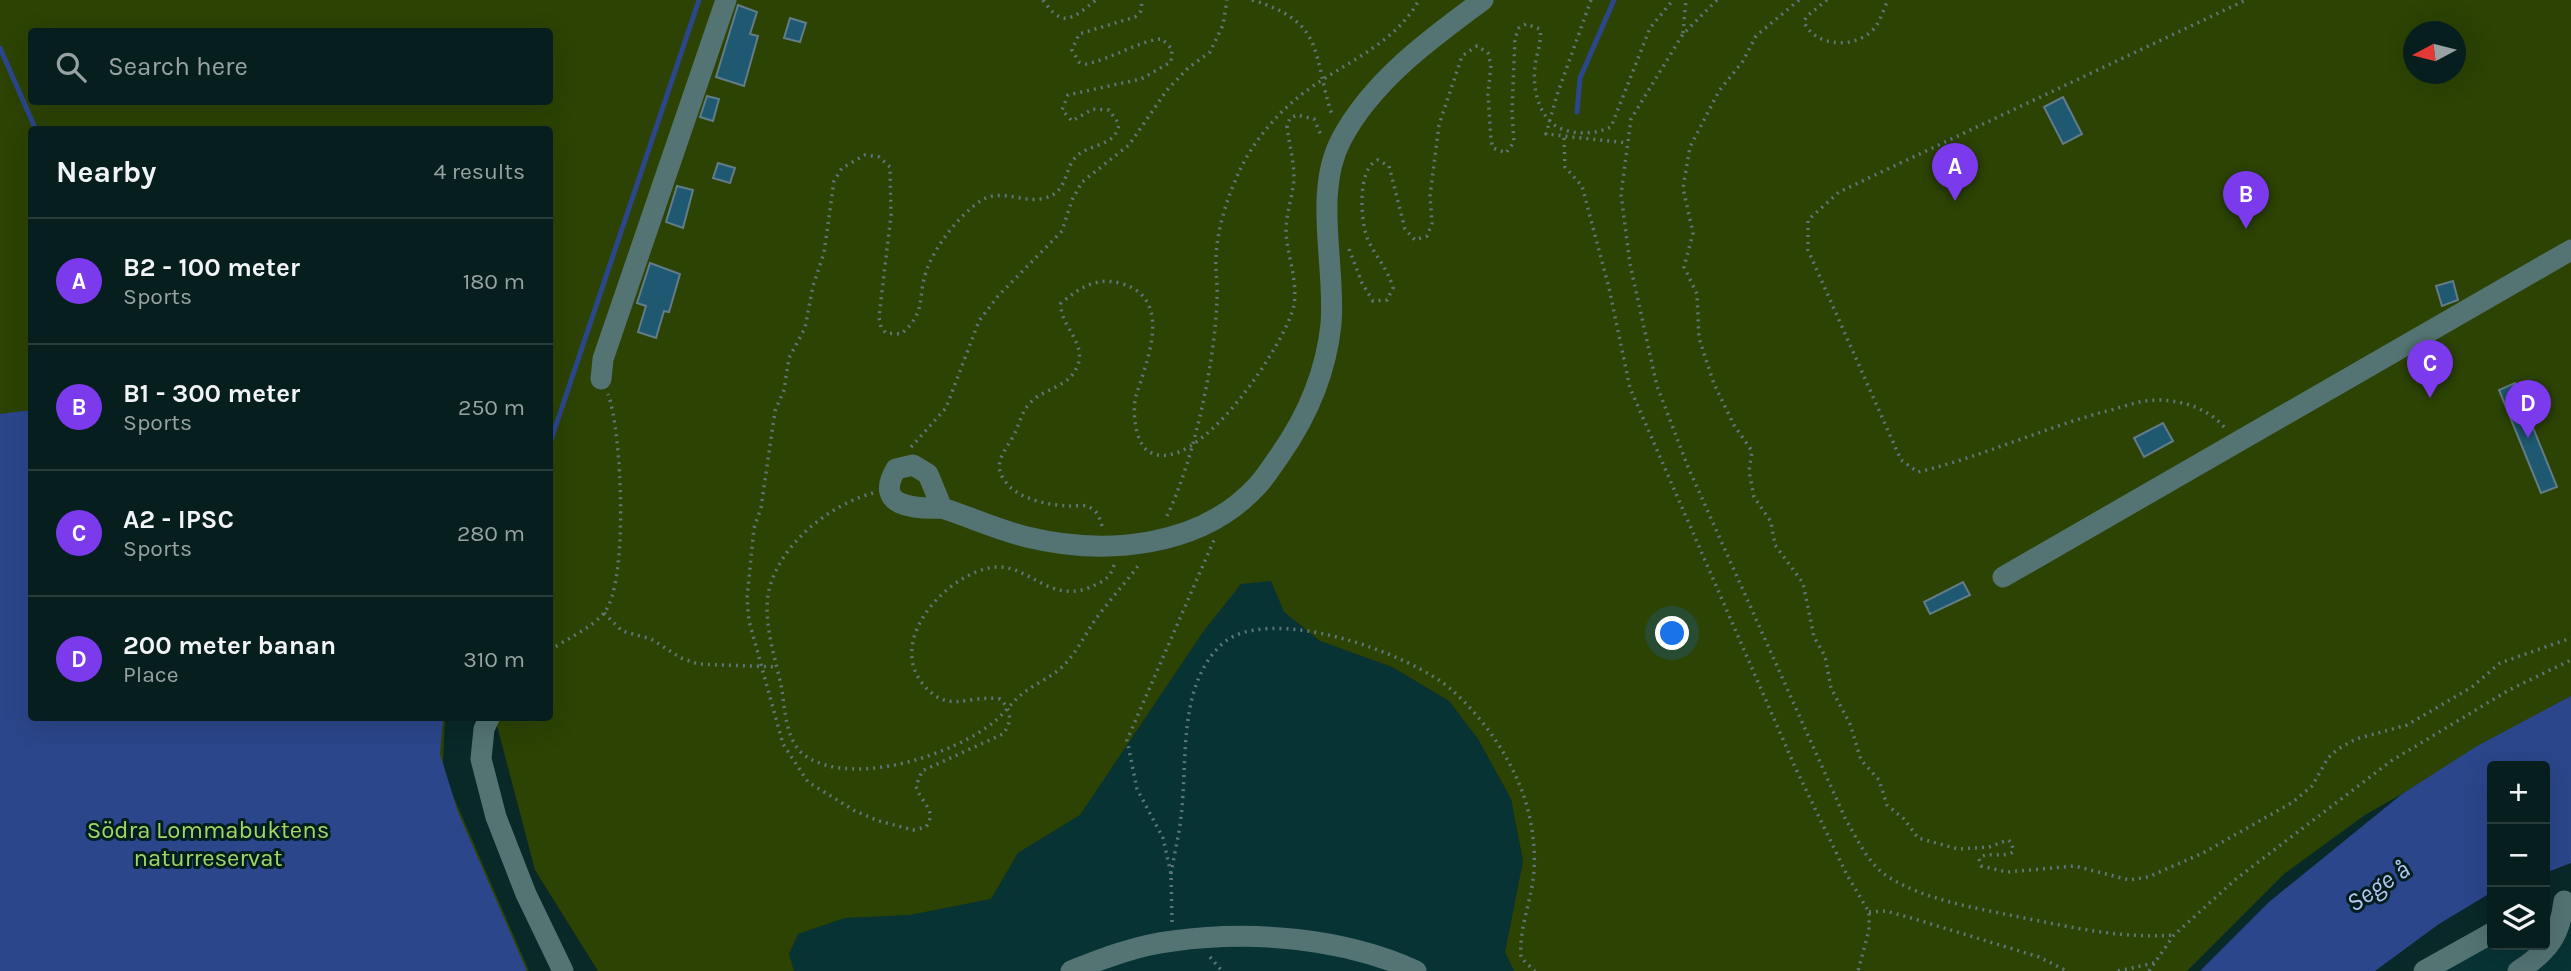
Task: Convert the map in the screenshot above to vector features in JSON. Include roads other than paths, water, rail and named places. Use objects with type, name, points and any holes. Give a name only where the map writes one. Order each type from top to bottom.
[{"type":"street","points":[[601,379],[603,359],[726,0]]},
{"type":"street","points":[[942,508],[928,474],[913,465],[904,465],[897,469],[889,481],[889,490],[905,507],[942,508],[1027,537],[1108,547],[1154,542],[1193,530],[1217,517],[1258,485],[1311,405],[1324,364],[1331,322],[1328,231],[1332,167],[1340,141],[1388,79],[1437,34],[1483,0]]},
{"type":"street","points":[[2003,577],[2571,250]]},
{"type":"street","points":[[488,721],[484,729],[481,760],[496,817],[526,894],[563,971]]},
{"type":"street","points":[[2518,971],[2539,958],[2561,927],[2560,903]]},
{"type":"street","points":[[2424,971],[2487,936]]},
{"type":"street","points":[[1071,971],[1112,955],[1173,941],[1236,937],[1316,943],[1381,955],[1416,971]]},
{"type":"water","name":"Södra Lommabuktens naturreservat","points":[[28,410],[28,721],[443,721],[440,754],[458,812],[527,971],[0,971],[0,414]]},
{"type":"water","name":"Sege å","points":[[2571,696],[2571,863],[2550,871],[2550,761],[2487,761],[2487,895],[2439,924],[2375,971],[2200,971],[2269,902],[2402,794],[2477,746]]},
{"type":"waterway","points":[[553,434],[699,0]]},
{"type":"waterway","points":[[1577,112],[1580,78],[1614,0]]},
{"type":"waterway","points":[[0,48],[34,126]]},
{"type":"place","name":"B2 - 100 meter","points":[[1955,201]]},
{"type":"place","name":"B1 - 300 meter","points":[[2246,229]]},
{"type":"place","name":"A2 - IPSC","points":[[2430,398]]},
{"type":"place","name":"200 meter banan","points":[[2528,438]]}]
